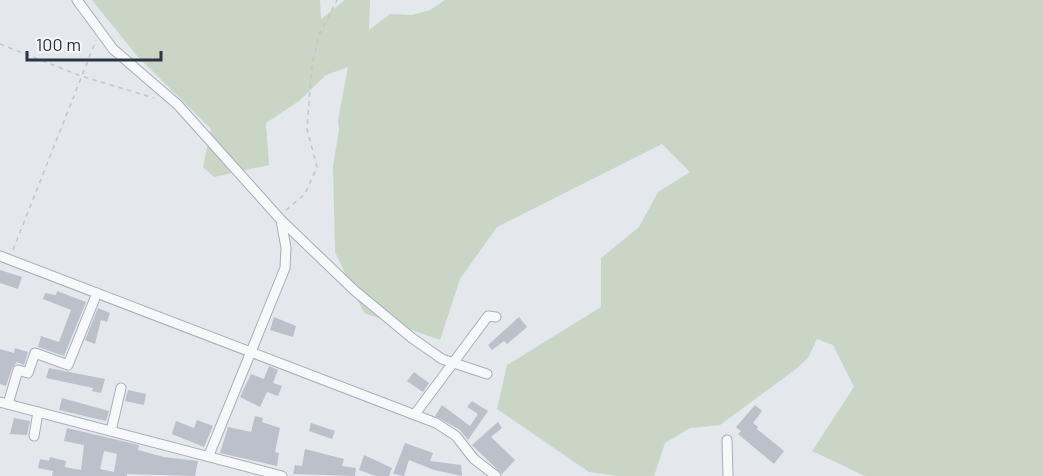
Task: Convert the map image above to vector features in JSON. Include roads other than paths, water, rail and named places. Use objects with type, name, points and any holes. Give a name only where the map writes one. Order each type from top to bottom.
[{"type":"street","points":[[77,0],[113,49],[178,105],[281,220],[354,290],[412,338],[451,363],[487,374]]},
{"type":"street","points":[[209,455],[285,268],[286,248],[281,220]]},
{"type":"street","points":[[5,258],[436,423],[456,436],[474,459],[496,476]]},
{"type":"street","points":[[97,293],[68,364],[35,353],[28,373],[18,370],[4,403],[209,455],[261,473],[282,476]]},
{"type":"street","points":[[414,414],[488,316],[496,317]]},
{"type":"street","points":[[111,431],[121,388]]},
{"type":"street","points":[[34,436],[38,412]]},
{"type":"street","points":[[727,440],[728,476]]}]
